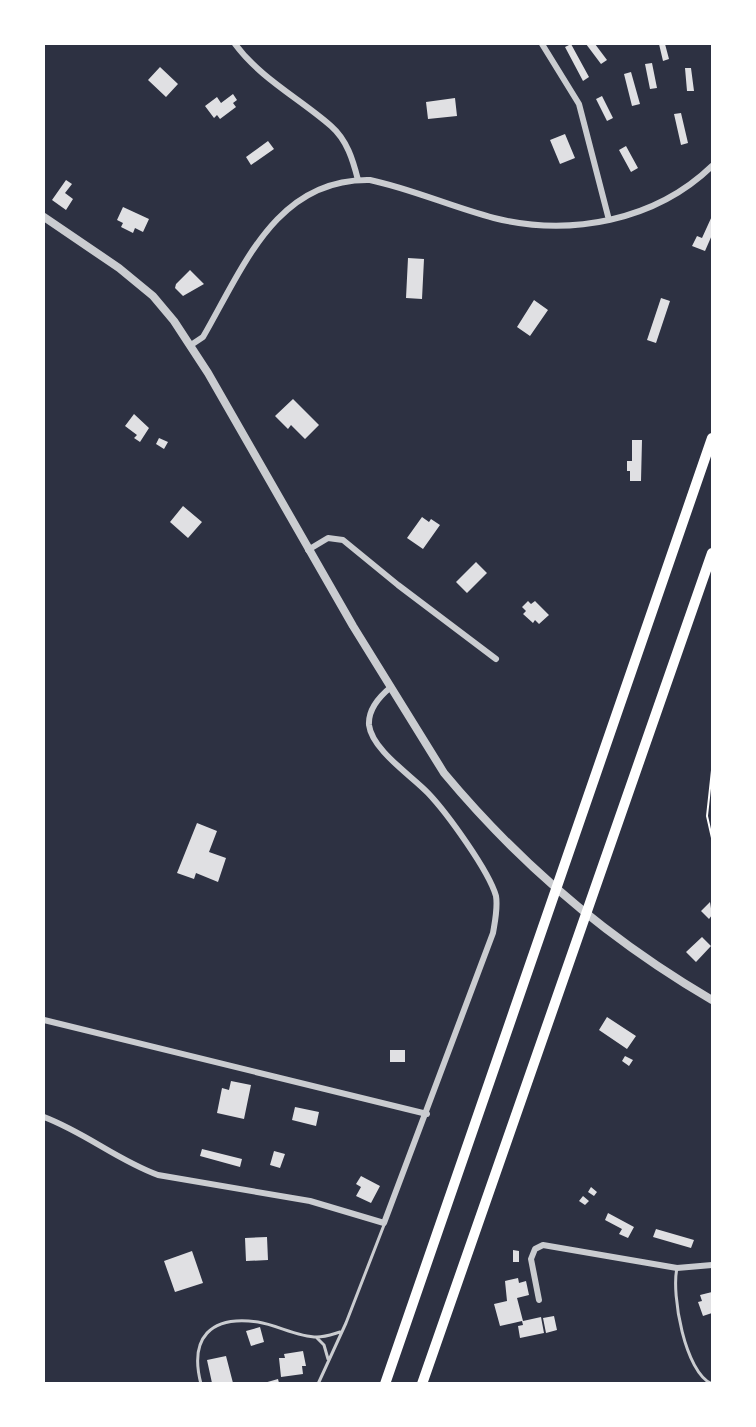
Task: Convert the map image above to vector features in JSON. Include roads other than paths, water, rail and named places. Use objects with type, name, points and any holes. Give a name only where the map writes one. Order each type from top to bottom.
[{"type":"highway","points":[[385,1383],[712,438]]},
{"type":"highway","points":[[422,1383],[712,553]]},
{"type":"street","points":[[235,44],[246,58],[269,79],[332,127],[352,157],[358,180]]},
{"type":"street","points":[[542,44],[579,104],[609,220]]},
{"type":"street","points":[[191,345],[203,337],[262,235],[287,208],[318,188],[358,180],[388,184],[476,213],[523,224],[560,226],[609,220],[665,200],[687,188],[712,166]]},
{"type":"street","points":[[44,217],[119,268],[153,297],[191,345],[308,550],[444,773],[501,838],[538,872],[615,934],[712,1000]]},
{"type":"street","points":[[308,550],[328,538],[344,540],[398,585],[496,659]]},
{"type":"street","points":[[44,1117],[84,1134],[137,1167],[158,1175],[310,1201],[384,1223],[427,1114],[493,933],[496,897],[480,866],[437,804],[374,737],[369,724],[373,708],[381,695],[392,687]]},
{"type":"street","points":[[44,1020],[427,1114]]},
{"type":"street","points":[[539,1300],[531,1259],[535,1249],[543,1245],[677,1268],[712,1265]]},
{"type":"lane","points":[[318,1383],[346,1323],[384,1223]]},
{"type":"lane","points":[[677,1268],[676,1295],[689,1353],[698,1374],[712,1383]]},
{"type":"lane","points":[[201,1383],[195,1363],[197,1351],[201,1339],[216,1327],[239,1321],[258,1323],[316,1337],[340,1332]]},
{"type":"lane","points":[[316,1337],[324,1345],[328,1360]]}]
